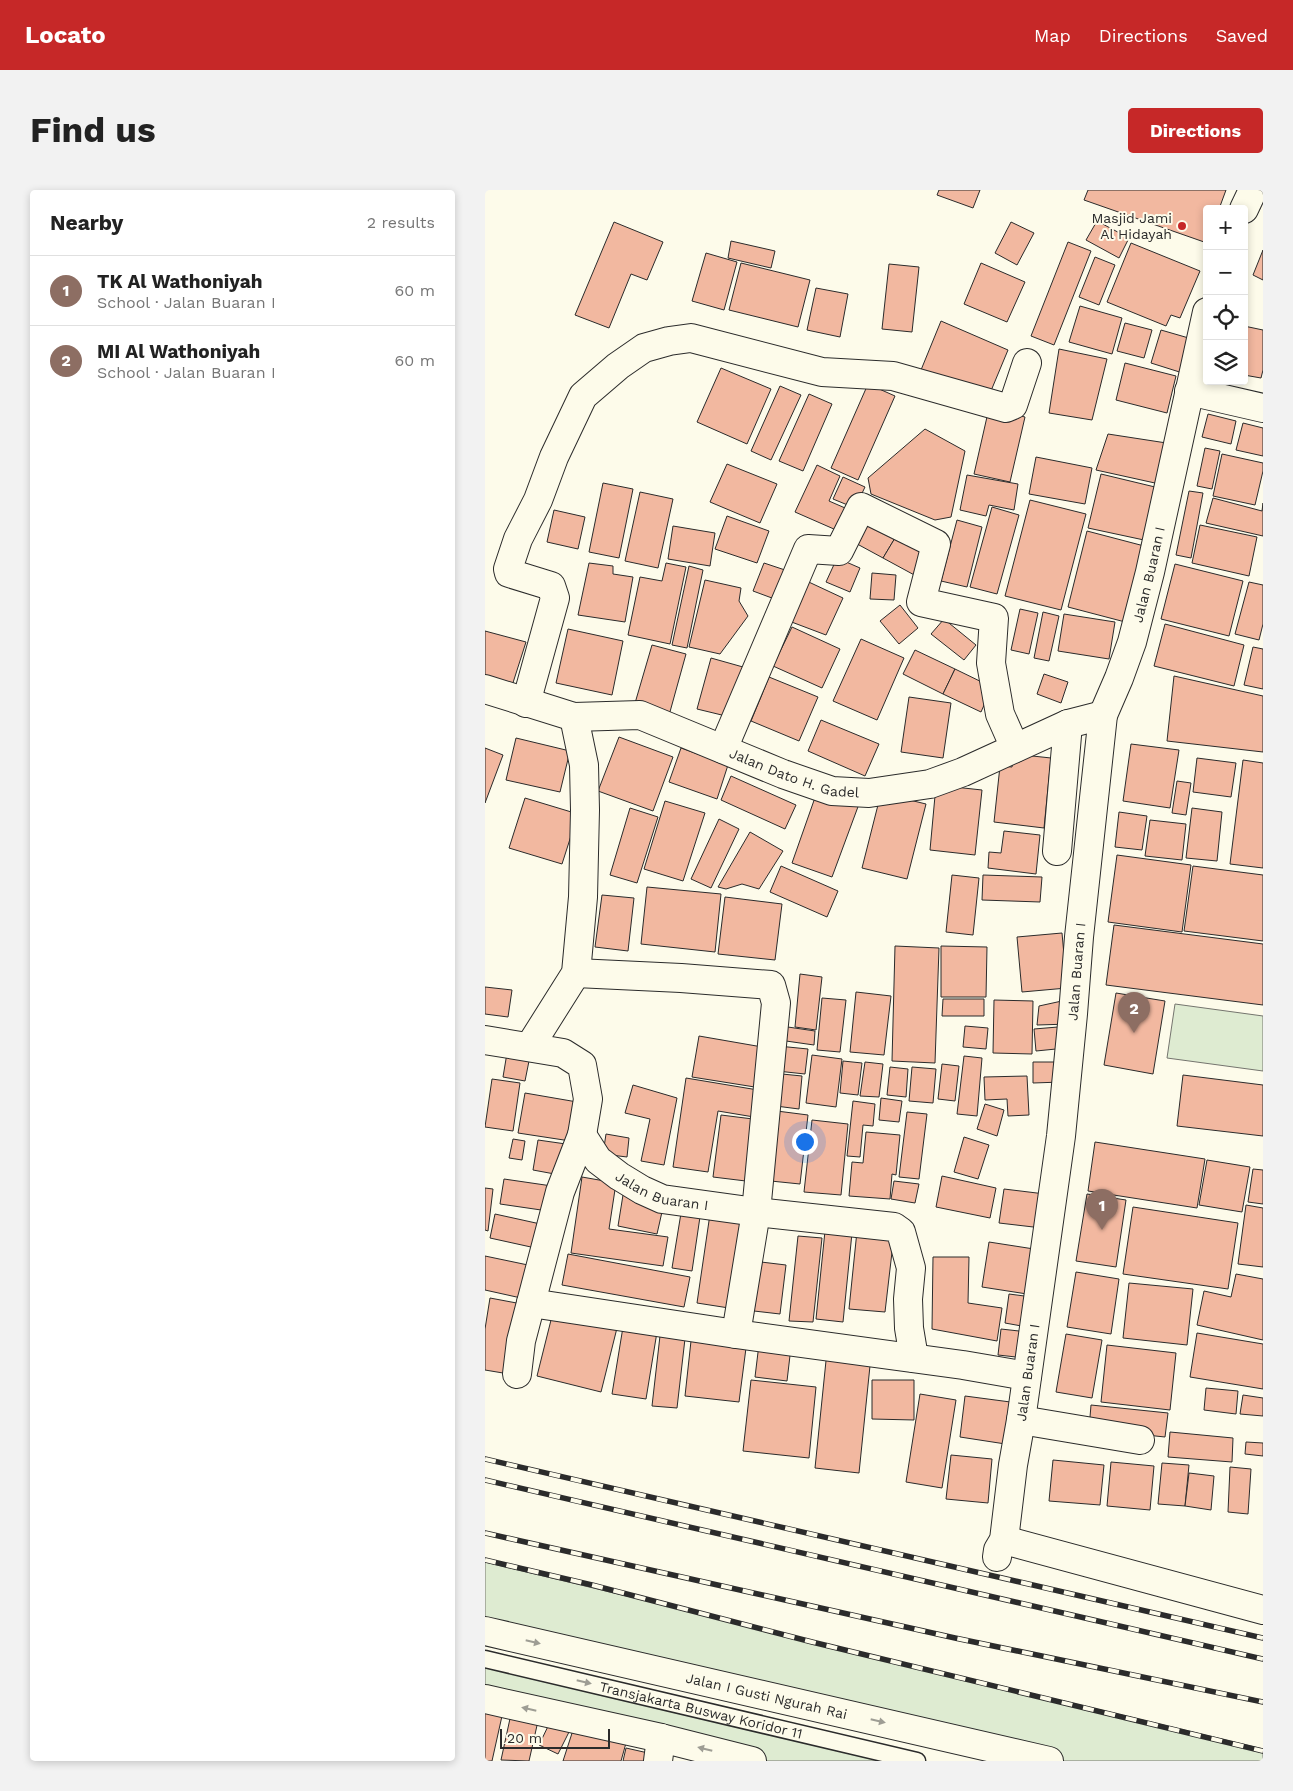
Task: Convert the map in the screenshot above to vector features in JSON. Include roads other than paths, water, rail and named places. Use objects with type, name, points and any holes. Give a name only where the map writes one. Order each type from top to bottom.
[{"type":"street","points":[[1246,205],[1253,190]]},
{"type":"street","name":"Jalan Buaran I","points":[[1203,330],[1150,572],[1134,634],[1119,678],[1103,715],[1079,938],[1061,1136],[1021,1420],[1000,1549],[1263,1610]]},
{"type":"street","points":[[526,703],[555,598],[551,586],[509,573],[507,569],[554,457],[583,396],[618,366],[644,348],[669,341],[691,338],[822,372],[893,376],[1006,408],[1013,405],[1027,363]]},
{"type":"street","points":[[1189,391],[1263,408]]},
{"type":"street","points":[[723,748],[808,550],[839,551],[861,507],[936,544],[921,602],[994,618],[991,663],[1000,714],[1015,748]]},
{"type":"street","name":"Jalan Dato H. Gadel","points":[[485,688],[573,718],[639,715],[783,774],[832,791],[869,793],[930,784],[963,772],[1068,724],[1103,715]]},
{"type":"street","points":[[530,1046],[576,973],[583,897],[585,810],[584,765],[573,718]]},
{"type":"street","points":[[1057,851],[1068,724]]},
{"type":"street","points":[[576,973],[771,985],[776,1003],[756,1212],[736,1334]]},
{"type":"street","points":[[485,1040],[563,1053],[583,1065],[587,1099],[582,1135],[561,1192],[521,1341],[517,1374]]},
{"type":"street","name":"Jalan Buaran I","points":[[582,1135],[598,1160],[619,1176],[662,1199],[756,1212],[894,1227],[901,1232],[911,1268],[908,1299],[909,1328],[914,1358]]},
{"type":"street","points":[[531,1303],[1027,1376]]},
{"type":"street","points":[[1021,1420],[1140,1440]]},
{"type":"street","name":"Jalan I Gusti Ngurah Rai","points":[[485,1631],[1049,1761]]},
{"type":"street","points":[[485,1699],[660,1749],[752,1761]]},
{"type":"lane","name":"Transjakarta Busway Koridor 11","points":[[485,1659],[917,1761]]},
{"type":"railway","points":[[485,1459],[1263,1638]]},
{"type":"railway","points":[[485,1480],[1263,1659]]},
{"type":"railway","points":[[485,1533],[955,1638],[1263,1702]]},
{"type":"railway","points":[[485,1560],[592,1585],[812,1642],[1263,1751]]},
{"type":"place","name":"Masjid Jami Al Hidayah","points":[[1182,226]]},
{"type":"place","name":"MI Al Wathoniyah","points":[[1134,1033]]},
{"type":"place","name":"TK Al Wathoniyah","points":[[1102,1230]]}]
